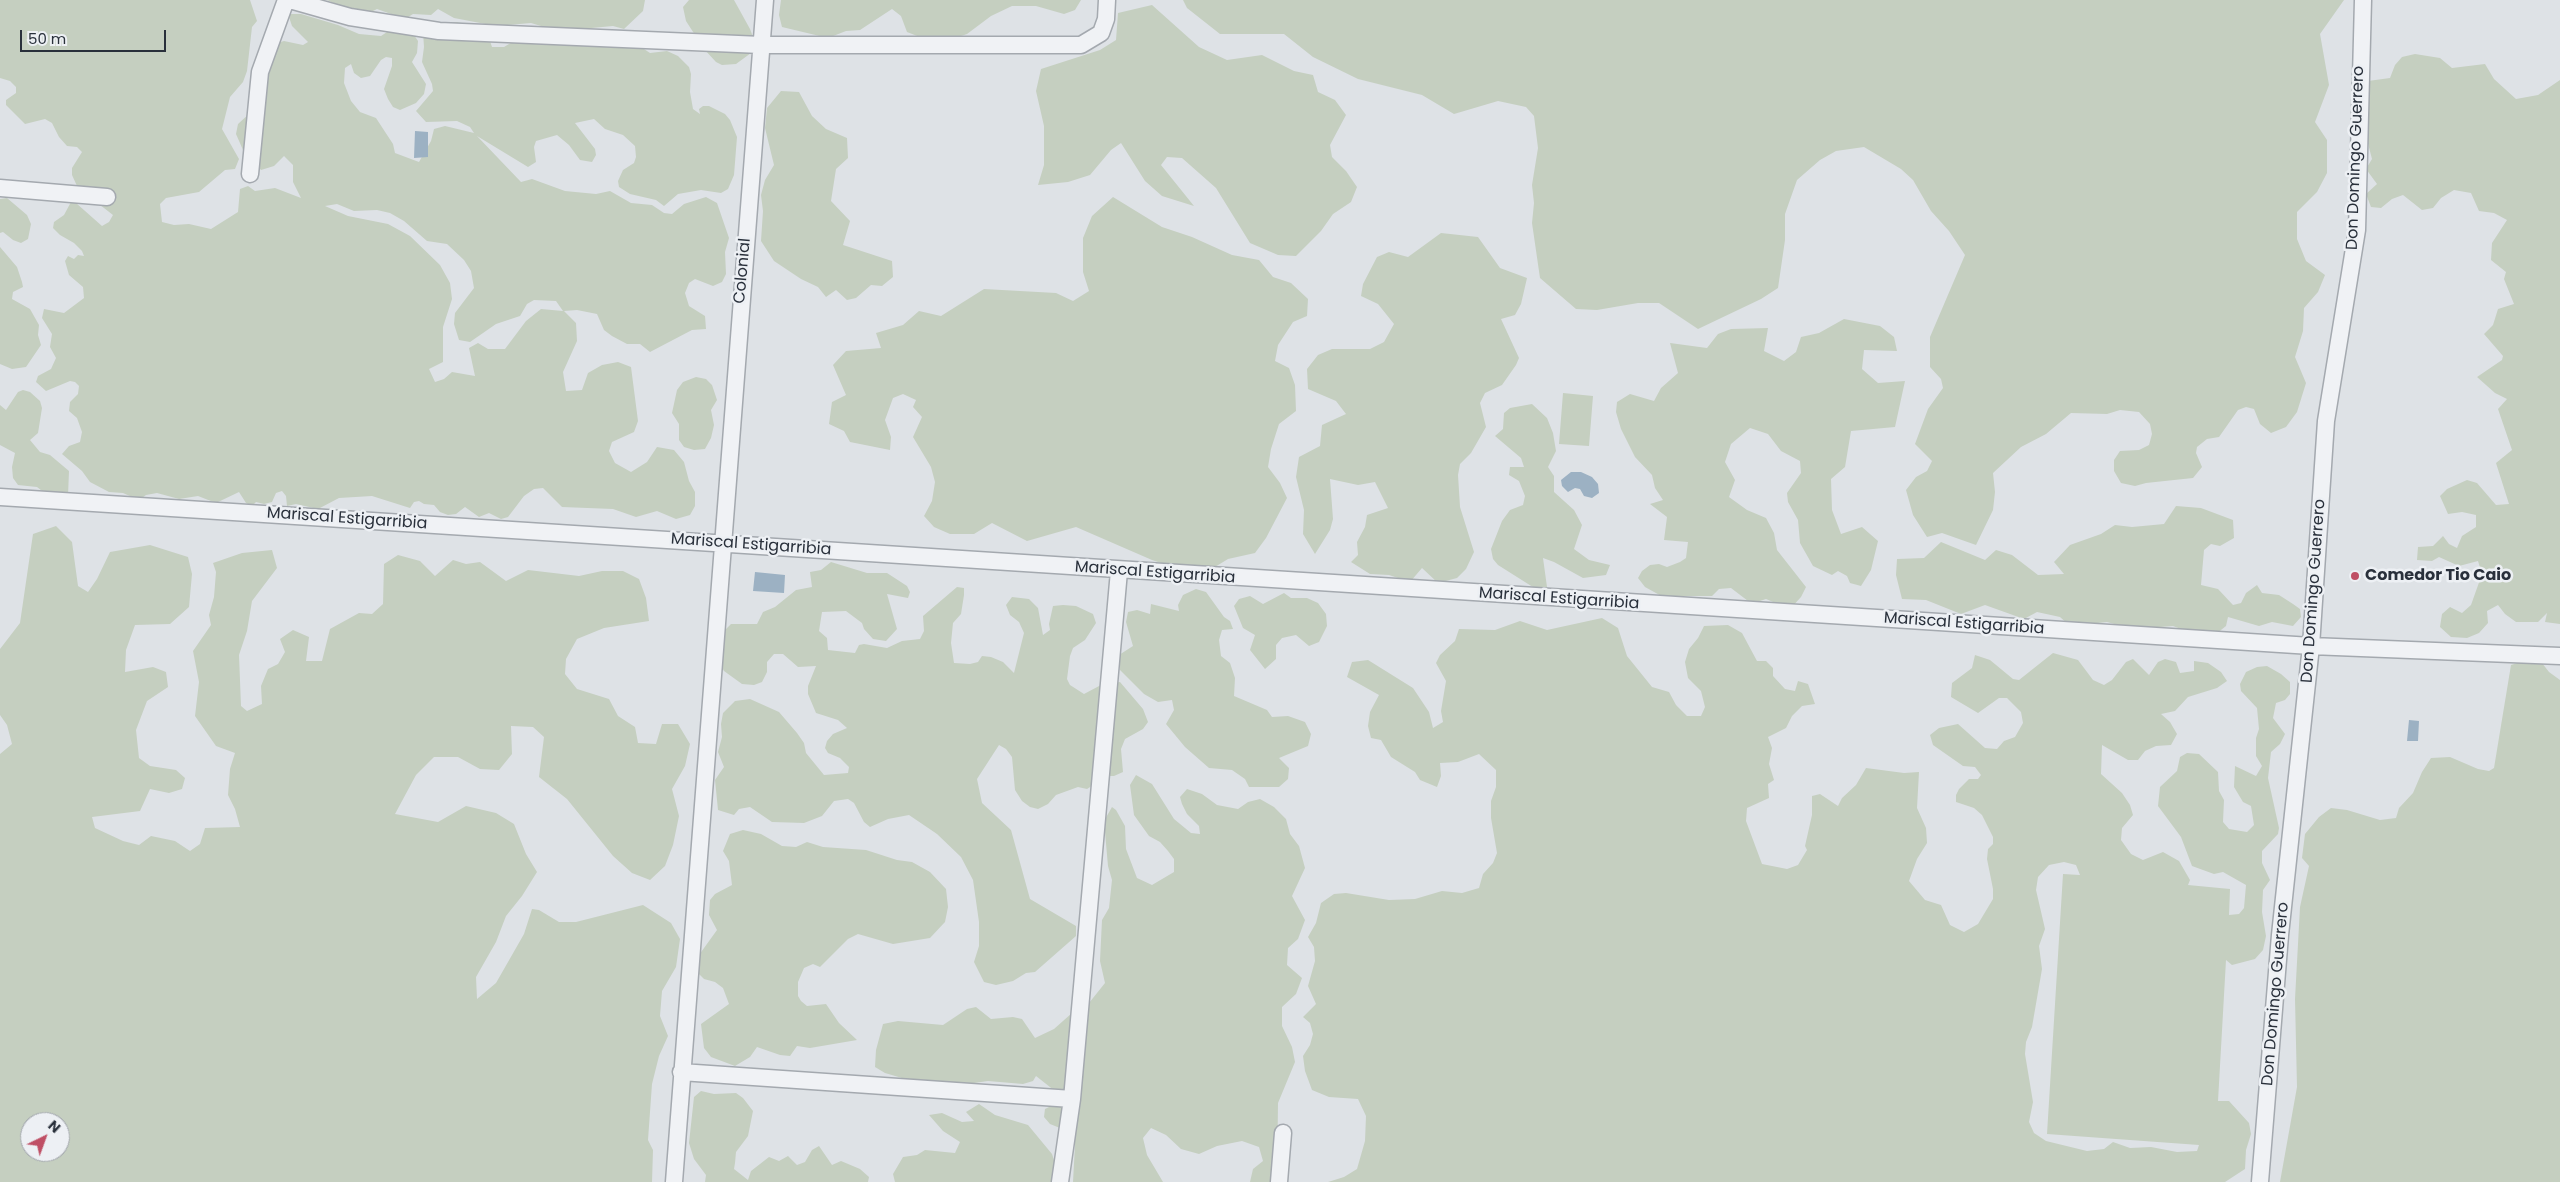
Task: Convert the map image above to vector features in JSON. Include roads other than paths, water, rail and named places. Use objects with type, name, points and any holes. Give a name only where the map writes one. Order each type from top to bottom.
[{"type":"street","points":[[250,174],[260,72],[286,0]]},
{"type":"street","points":[[290,0],[350,17],[439,30],[761,45],[1081,45],[1101,33],[1106,20],[1107,0]]},
{"type":"street","name":"Colonial","points":[[674,1182],[765,0]]},
{"type":"street","name":"Don Domingo Guerrero","points":[[2260,1182],[2280,935],[2311,646],[2326,421],[2356,230],[2364,0]]},
{"type":"street","points":[[0,188],[107,197]]},
{"type":"street","name":"Mariscal Estigarribia","points":[[0,496],[1119,571],[2311,646],[2560,656]]},
{"type":"street","points":[[1060,1182],[1072,1099],[1119,571]]},
{"type":"street","points":[[682,1072],[1072,1099]]},
{"type":"street","points":[[1279,1182],[1283,1133]]},
{"type":"water","points":[[415,131],[428,132],[428,157],[414,158]]},
{"type":"water","points":[[1571,472],[1581,472],[1592,477],[1598,484],[1599,493],[1592,498],[1584,496],[1580,489],[1575,488],[1568,492],[1562,486],[1561,480]]},
{"type":"water","points":[[755,572],[785,575],[784,593],[753,591]]},
{"type":"water","points":[[2409,720],[2419,721],[2418,741],[2407,741]]},
{"type":"place","name":"Comedor Tio Caio","points":[[2355,576]]}]
